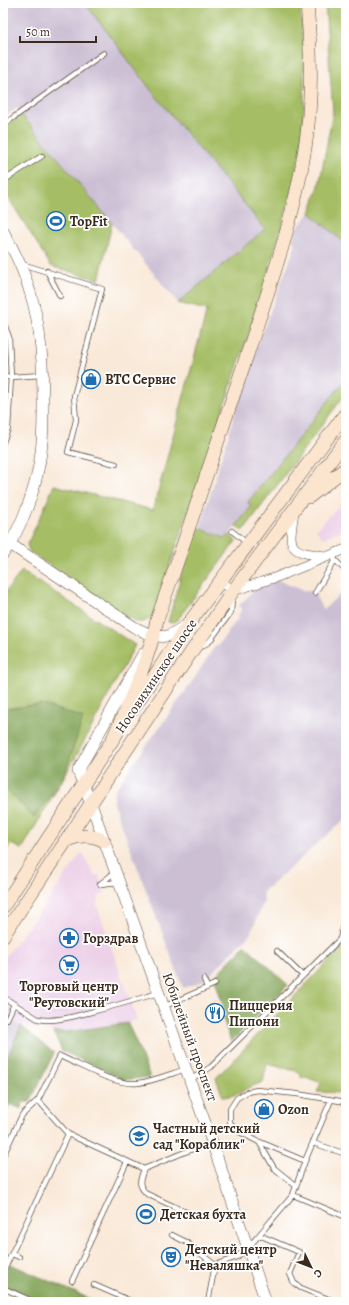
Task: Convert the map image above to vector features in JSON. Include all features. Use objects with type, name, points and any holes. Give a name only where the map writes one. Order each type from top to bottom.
[{"type":"main road","points":[[113,739],[140,676],[154,635],[157,620],[264,304],[290,221],[306,147],[310,105],[311,54],[308,3]]},
{"type":"main road","name":"Носовихинское шоссе","points":[[3,907],[189,623],[346,413]]},
{"type":"main road","name":"Носовихинское шоссе","points":[[3,936],[192,651],[233,592],[346,440]]},
{"type":"main road","points":[[295,508],[346,468]]},
{"type":"main road","points":[[65,841],[82,836],[93,836],[104,841]]},
{"type":"street","points":[[3,231],[20,264],[31,293],[36,316],[43,375],[42,452],[38,470],[30,498],[10,544],[3,554]]},
{"type":"street","points":[[295,508],[290,534],[293,545],[302,553],[331,557]]},
{"type":"street","points":[[10,544],[134,627],[146,633],[169,636],[189,623]]},
{"type":"street","points":[[221,581],[233,592],[331,557],[346,549]]},
{"type":"street","name":"Юбилейный проспект","points":[[154,635],[78,771],[84,784],[188,1074],[266,1302]]},
{"type":"lane","points":[[3,125],[104,53]]},
{"type":"lane","points":[[3,181],[42,156]]},
{"type":"lane","points":[[20,264],[102,289],[74,396],[76,420],[68,452],[116,464]]},
{"type":"lane","points":[[47,271],[60,296]]},
{"type":"lane","points":[[3,321],[9,337],[11,377],[8,429],[3,442]]},
{"type":"lane","points":[[3,377],[43,375]]},
{"type":"lane","points":[[232,531],[248,544]]},
{"type":"lane","points":[[314,592],[331,557],[346,571]]},
{"type":"lane","points":[[346,634],[344,636],[346,638]]},
{"type":"lane","points":[[3,1156],[22,1115],[38,1100],[60,1056],[122,1083],[138,1084],[188,1074],[211,1067],[340,939],[346,918]]},
{"type":"lane","points":[[340,939],[346,939]]},
{"type":"lane","points":[[277,951],[304,976]]},
{"type":"lane","points":[[204,979],[207,988]]},
{"type":"lane","points":[[163,1007],[215,984]]},
{"type":"lane","points":[[3,997],[38,1019],[60,1020],[126,1003],[158,992]]},
{"type":"lane","points":[[7,1019],[14,1004]]},
{"type":"lane","points":[[305,1162],[234,1129],[230,1122],[230,1109],[237,1098],[247,1092],[257,1090],[297,1094],[346,1102]]},
{"type":"lane","points":[[38,1100],[68,1134],[144,1169],[212,1142]]},
{"type":"lane","points":[[215,1265],[237,1257],[248,1248],[293,1195],[331,1100]]},
{"type":"lane","points":[[3,1272],[68,1134]]},
{"type":"lane","points":[[260,1142],[274,1168],[296,1186]]},
{"type":"lane","points":[[313,1142],[346,1154]]},
{"type":"lane","points":[[72,1281],[127,1162]]},
{"type":"lane","points":[[144,1169],[140,1179],[142,1189],[147,1194],[188,1213]]},
{"type":"lane","points":[[293,1195],[346,1217]]},
{"type":"lane","points":[[172,1235],[186,1242],[215,1265]]},
{"type":"lane","points":[[259,1235],[299,1252],[290,1274],[294,1283],[301,1288],[336,1302]]},
{"type":"lane","points":[[12,1254],[19,1257]]},
{"type":"lane","points":[[208,1302],[215,1265]]},
{"type":"lane","points":[[94,1285],[133,1302]]},
{"type":"lane","points":[[3,1288],[34,1302]]},
{"type":"shaded area","points":[[3,3],[85,3],[151,90],[266,229],[178,303],[17,108],[3,118]]},
{"type":"shaded area","points":[[310,213],[346,244],[346,379],[248,502],[251,507],[226,539],[200,527],[251,362],[296,244],[292,240],[296,229]]},
{"type":"shaded area","points":[[346,499],[346,529],[323,538],[316,530]]},
{"type":"shaded area","points":[[277,580],[305,591],[311,591],[318,594],[316,597],[323,610],[346,589],[346,818],[263,892],[264,901],[251,933],[208,977],[200,982],[183,988],[117,813],[114,803],[114,791],[194,679],[215,646],[217,647],[239,617],[238,616],[242,609],[239,606],[255,589]]},
{"type":"shaded area","points":[[82,852],[95,876],[99,875],[105,893],[98,896],[99,901],[96,903],[137,1020],[128,1023],[66,1032],[53,1032],[43,1028],[21,1026],[3,1018],[3,960],[51,897]]},
{"type":"shaded area","points":[[3,1018],[21,1026],[3,1067]]},
{"type":"green space","points":[[85,3],[300,3],[304,55],[304,106],[301,145],[294,185],[259,303],[153,615],[143,622],[134,621],[30,552],[27,545],[54,485],[153,510],[207,310],[178,303],[265,229],[151,90]]},
{"type":"green space","points":[[325,3],[346,3],[346,244],[310,213],[319,186],[333,112]]},
{"type":"green space","points":[[22,115],[112,223],[99,280],[51,266],[3,189],[3,127]]},
{"type":"green space","points":[[346,379],[346,393],[243,531],[236,526],[251,507],[248,502]]},
{"type":"green space","points":[[197,527],[225,538],[229,535],[236,541],[178,619],[172,623],[168,622],[184,565]]},
{"type":"green space","points":[[22,571],[135,645],[79,751],[22,849],[11,844],[3,855],[3,595]]},
{"type":"green space","points":[[41,704],[83,718],[63,779],[34,818],[3,786],[3,709]]},
{"type":"green space","points":[[245,945],[288,985],[231,1042],[223,1018],[227,1016],[214,977]]},
{"type":"green space","points":[[342,947],[346,947],[346,1093],[317,1092],[321,1083],[306,1077],[304,1079],[297,1071],[267,1064],[263,1082],[247,1088],[238,1094],[223,1097],[216,1078]]},
{"type":"green space","points":[[128,1023],[150,1077],[125,1080],[62,1051],[53,1032],[66,1032]]},
{"type":"green space","points":[[21,1026],[54,1053],[30,1102],[23,1102],[21,1109],[10,1104],[3,1119],[3,1067]]},
{"type":"green space","points":[[10,1264],[97,1302],[40,1302],[3,1286],[3,1278]]},
{"type":"place","name":"TopFit","points":[[56,221]]},
{"type":"place","name":"ВТС Сервис","points":[[91,379]]},
{"type":"place","name":"Горздрав","points":[[69,938]]},
{"type":"place","name":"Торговый центр \"Реутовский\"","points":[[69,965]]},
{"type":"place","name":"Пиццерия Пипони","points":[[215,1013]]},
{"type":"place","name":"Ozon","points":[[264,1109]]},
{"type":"place","name":"Частный детский сад \"Кораблик\"","points":[[139,1136]]},
{"type":"place","name":"Детская бухта","points":[[146,1214]]},
{"type":"place","name":"Детский центр \"Неваляшка\"","points":[[171,1257]]}]
